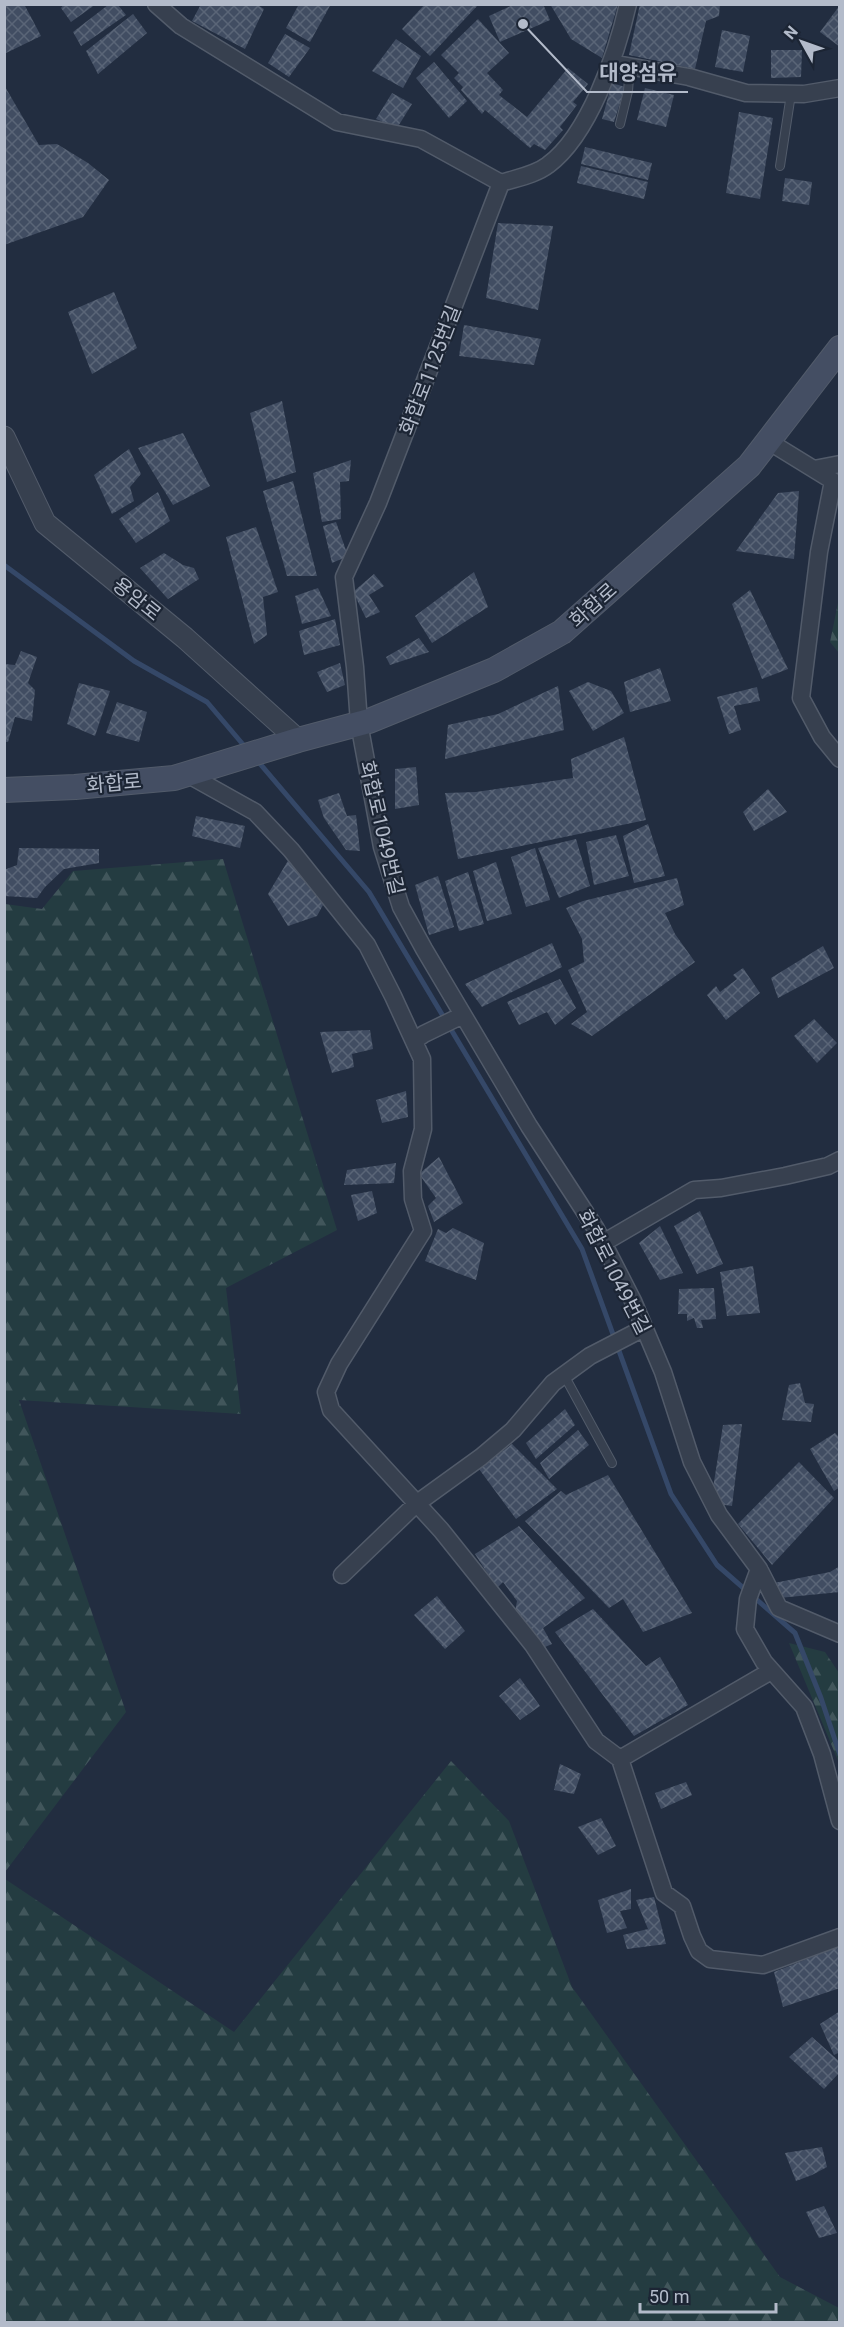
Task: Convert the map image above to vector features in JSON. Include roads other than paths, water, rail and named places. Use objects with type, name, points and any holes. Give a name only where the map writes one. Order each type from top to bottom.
[{"type":"main road","name":"화합로","points":[[4,790],[75,787],[174,778],[359,723],[494,670],[562,632],[749,466],[840,348]]},
{"type":"street","points":[[156,4],[182,26],[337,122],[421,139],[501,183],[535,172],[557,158],[567,147],[588,113],[611,63],[628,4]]},
{"type":"street","points":[[611,63],[690,77],[746,93],[791,94],[840,88]]},
{"type":"street","name":"화합로1125번길","points":[[359,723],[344,577],[378,503],[501,183]]},
{"type":"street","name":"용암로","points":[[4,437],[45,523],[185,638],[298,740]]},
{"type":"street","points":[[768,441],[833,481],[819,552],[801,698],[822,737],[840,759]]},
{"type":"street","points":[[814,469],[840,464]]},
{"type":"street","name":"화합로1049번길","points":[[359,723],[382,847],[401,907],[461,1017],[603,1243],[633,1300],[663,1372],[692,1461],[719,1515],[779,1608],[840,1634]]},
{"type":"street","points":[[187,774],[255,812],[291,850],[366,945],[419,1038],[422,1059],[423,1129],[411,1171],[413,1199],[423,1231],[339,1364],[326,1392],[331,1410],[441,1530],[533,1645],[596,1741],[620,1759],[664,1893],[682,1906],[699,1951],[710,1959],[763,1965],[840,1936]]},
{"type":"street","points":[[419,1038],[461,1017]]},
{"type":"street","points":[[603,1243],[694,1190],[722,1188],[785,1176],[828,1166],[840,1160]]},
{"type":"street","points":[[342,1575],[416,1504],[481,1457],[513,1430],[553,1383],[590,1356],[644,1328]]},
{"type":"street","points":[[757,1576],[748,1599],[745,1629],[764,1662],[804,1707],[822,1754],[840,1821]]},
{"type":"street","points":[[620,1759],[771,1671]]},
{"type":"lane","points":[[620,124],[628,91],[630,66]]},
{"type":"lane","points":[[780,166],[791,94]]},
{"type":"lane","points":[[564,1375],[612,1463]]},
{"type":"waterway","points":[[4,565],[134,661],[207,702],[246,748]]},
{"type":"waterway","points":[[256,759],[369,892],[582,1249],[671,1494],[717,1565],[795,1633],[821,1698],[840,1755]]},
{"type":"place","name":"대양섬유","points":[[523,24]]}]
